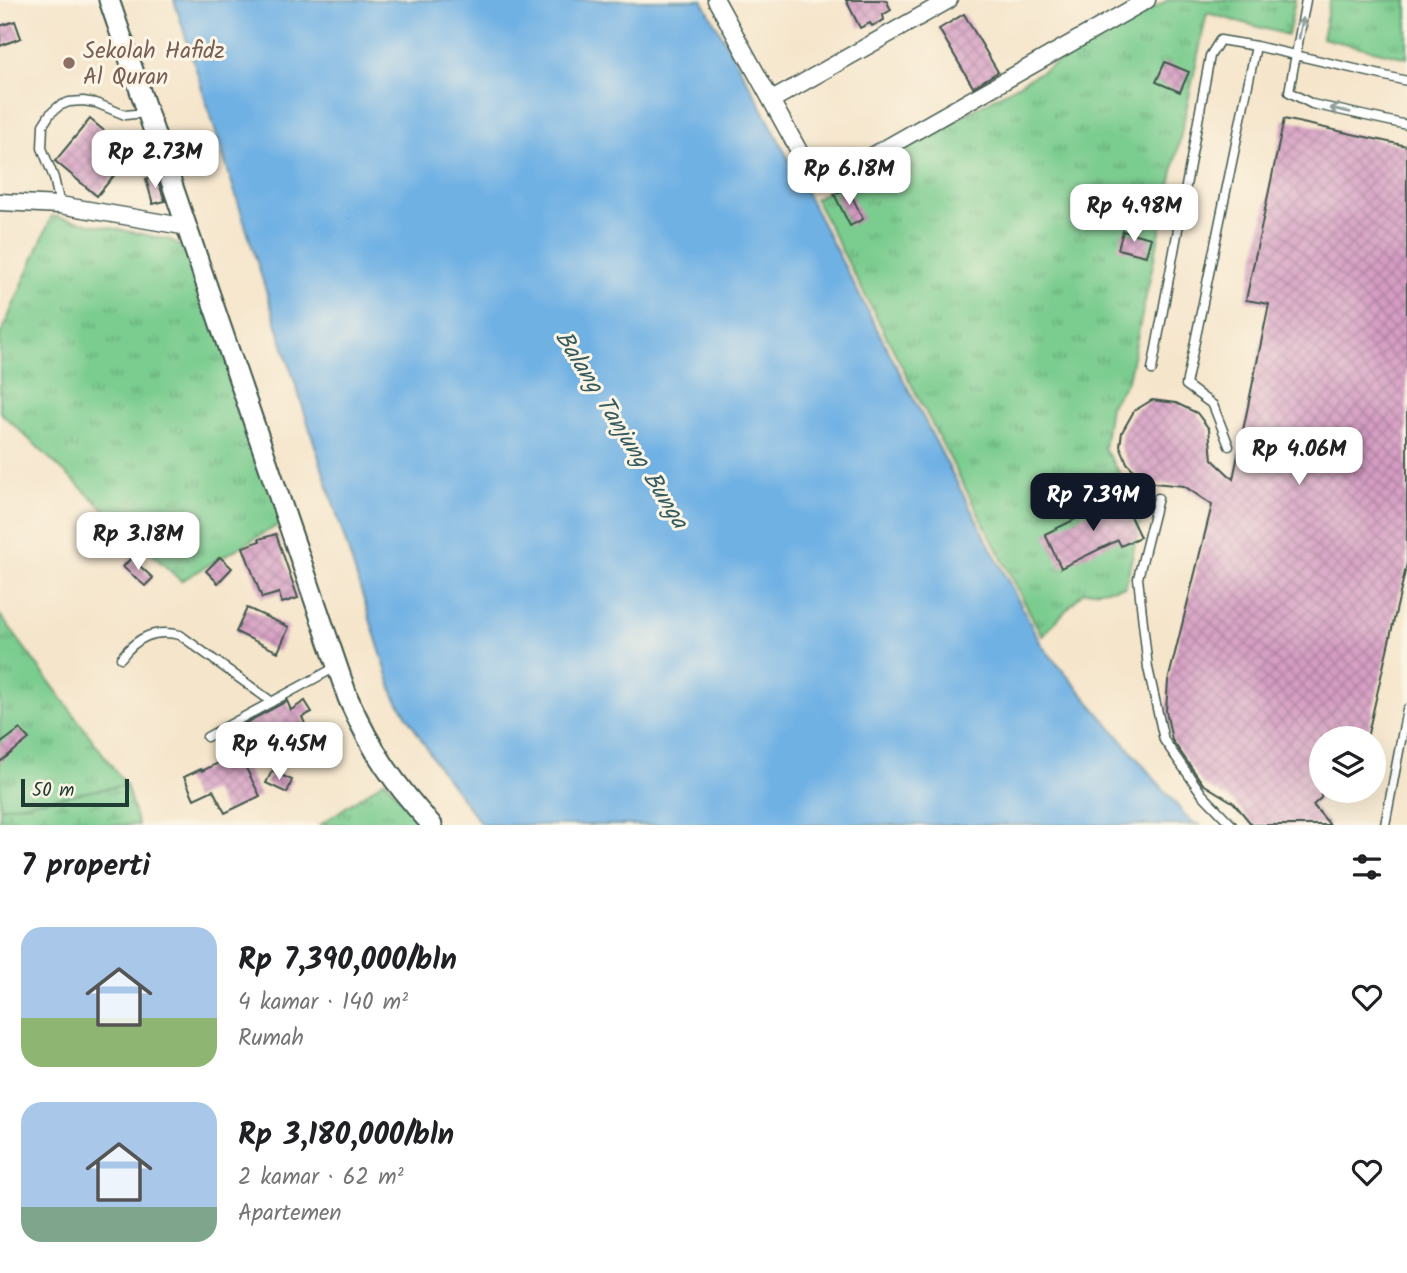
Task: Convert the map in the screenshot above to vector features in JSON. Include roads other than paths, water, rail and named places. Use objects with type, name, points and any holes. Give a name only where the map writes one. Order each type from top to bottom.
[{"type":"street","points":[[109,0],[336,667],[367,741],[393,779],[432,825]]},
{"type":"street","points":[[716,0],[810,171],[818,178],[835,177],[1144,1]]},
{"type":"street","points":[[772,100],[949,0]]},
{"type":"street","points":[[0,202],[61,205],[188,227]]},
{"type":"lane","points":[[1306,0],[1289,92],[1312,104],[1407,125]]},
{"type":"lane","points":[[1152,370],[1210,56],[1220,40],[1407,81]]},
{"type":"lane","points":[[1229,446],[1213,405],[1186,385],[1256,46]]},
{"type":"lane","points":[[61,205],[42,148],[43,125],[50,114],[69,102],[83,101],[96,103],[125,115],[149,113]]},
{"type":"lane","points":[[1158,498],[1138,578],[1148,668],[1164,740],[1202,794],[1232,825]]},
{"type":"lane","points":[[121,658],[131,645],[143,636],[165,631],[180,635],[272,702]]},
{"type":"lane","points":[[207,737],[336,667]]},
{"type":"lane","points":[[1385,825],[1407,709]]},
{"type":"lane","points":[[1396,762],[1407,765]]},
{"type":"water","name":"Balang Tanjung Bunga","points":[[174,0],[702,0],[759,102],[1042,646],[1191,822],[1202,825],[482,825],[439,768],[394,695]]},
{"type":"place","name":"Sekolah Hafidz Al Quran","points":[[69,63]]}]
